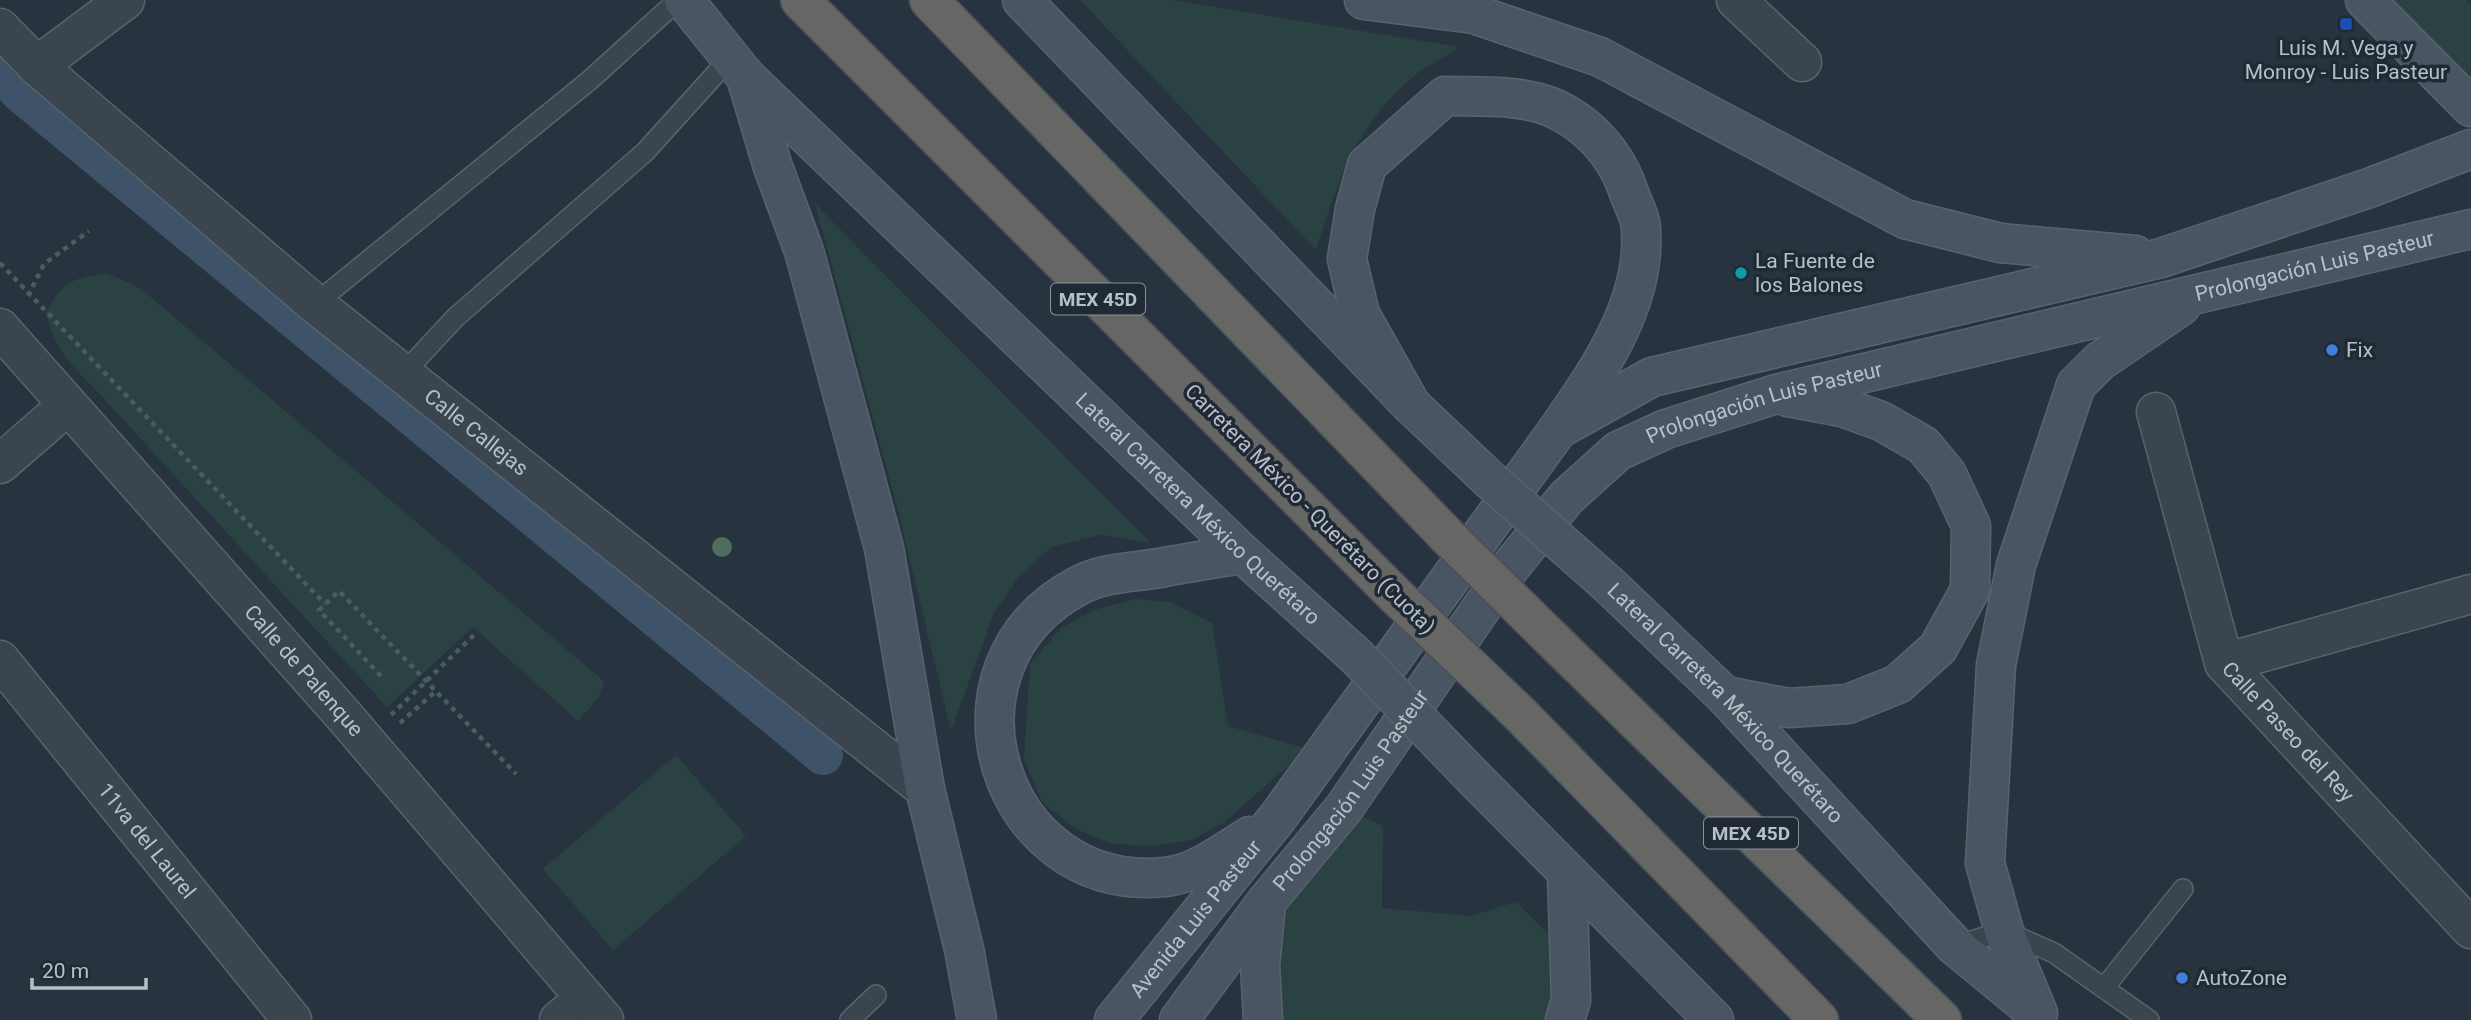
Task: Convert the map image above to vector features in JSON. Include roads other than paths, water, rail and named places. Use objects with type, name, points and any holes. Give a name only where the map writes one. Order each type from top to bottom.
[{"type":"highway","name":"Carretera México - Querétaro (Cuota)","points":[[800,0],[1396,597],[1520,714],[1819,1020]]},
{"type":"highway","name":"MEX 45D","points":[[929,0],[1448,537],[1942,1020]]},
{"type":"main road","name":"Lateral Carretera México Querétaro","points":[[684,0],[738,68],[1243,554],[1356,656],[1567,875],[1714,1020]]},
{"type":"main road","name":"Lateral Carretera México Querétaro","points":[[1022,0],[1411,405],[1490,480],[1609,584],[1725,696],[1955,946],[2042,1017]]},
{"type":"main road","points":[[1364,0],[1474,14],[1600,57],[1905,219],[2000,243],[2161,258]]},
{"type":"main road","points":[[2365,0],[2471,107]]},
{"type":"main road","points":[[738,68],[804,251],[884,548],[925,789],[964,949],[977,1020]]},
{"type":"main road","points":[[1411,405],[1360,314],[1347,258],[1355,209],[1367,165],[1445,96],[1516,99],[1551,107],[1591,132],[1621,168],[1642,229],[1638,273],[1622,324],[1592,379],[1559,428]]},
{"type":"main road","name":"Prolongación Luis Pasteur","points":[[1278,817],[1559,428],[1652,377],[2161,258],[2369,188],[2471,149]]},
{"type":"main road","name":"Prolongación Luis Pasteur","points":[[1266,902],[1344,808],[1504,575],[1566,498],[1618,452],[1666,429],[1776,394],[2471,229]]},
{"type":"main road","points":[[2042,1017],[2004,931],[1985,863],[1996,665],[2016,565],[2076,385],[2100,361],[2197,294]]},
{"type":"main road","points":[[1725,696],[1789,708],[1848,704],[1898,684],[1938,648],[1970,590],[1971,526],[1947,474],[1923,445],[1881,421],[1842,407],[1776,394]]},
{"type":"main road","points":[[1243,554],[1120,572],[1078,585],[1045,609],[1018,637],[1000,673],[993,718],[994,729],[999,762],[1017,805],[1047,840],[1085,865],[1127,877],[1167,877],[1206,864],[1278,817]]},
{"type":"main road","name":"Avenida Luis Pasteur","points":[[1114,1020],[1278,817]]},
{"type":"main road","points":[[1566,1020],[1572,1000],[1567,875]]},
{"type":"main road","points":[[1179,1020],[1266,902]]},
{"type":"main road","points":[[1263,1020],[1260,965],[1266,902]]},
{"type":"street","points":[[37,66],[125,0]]},
{"type":"street","points":[[1737,0],[1802,62]]},
{"type":"street","name":"Calle Callejas","points":[[0,28],[37,66],[316,304],[925,789]]},
{"type":"street","name":"Calle de Palenque","points":[[13,317],[67,406],[377,735],[583,1013]]},
{"type":"street","points":[[0,464],[67,406]]},
{"type":"street","name":"Calle Paseo del Rey","points":[[2157,412],[2224,663],[2471,929]]},
{"type":"street","points":[[2224,663],[2471,594]]},
{"type":"street","name":"11va del Laurel","points":[[0,660],[292,1020]]},
{"type":"lane","points":[[316,304],[590,80],[678,0]]},
{"type":"lane","points":[[403,374],[455,318],[738,68]]},
{"type":"lane","points":[[2104,988],[2183,889]]},
{"type":"lane","points":[[1955,946],[2004,931],[2054,953],[2149,1020]]},
{"type":"lane","points":[[850,1020],[876,995]]},
{"type":"waterway","points":[[0,72],[21,93],[823,755]]},
{"type":"place","name":"Luis M. Vega y Monroy - Luis Pasteur","points":[[2346,24]]},
{"type":"place","name":"La Fuente de los Balones","points":[[1741,273]]},
{"type":"place","name":"Fix","points":[[2332,350]]},
{"type":"place","name":"AutoZone","points":[[2182,978]]}]
